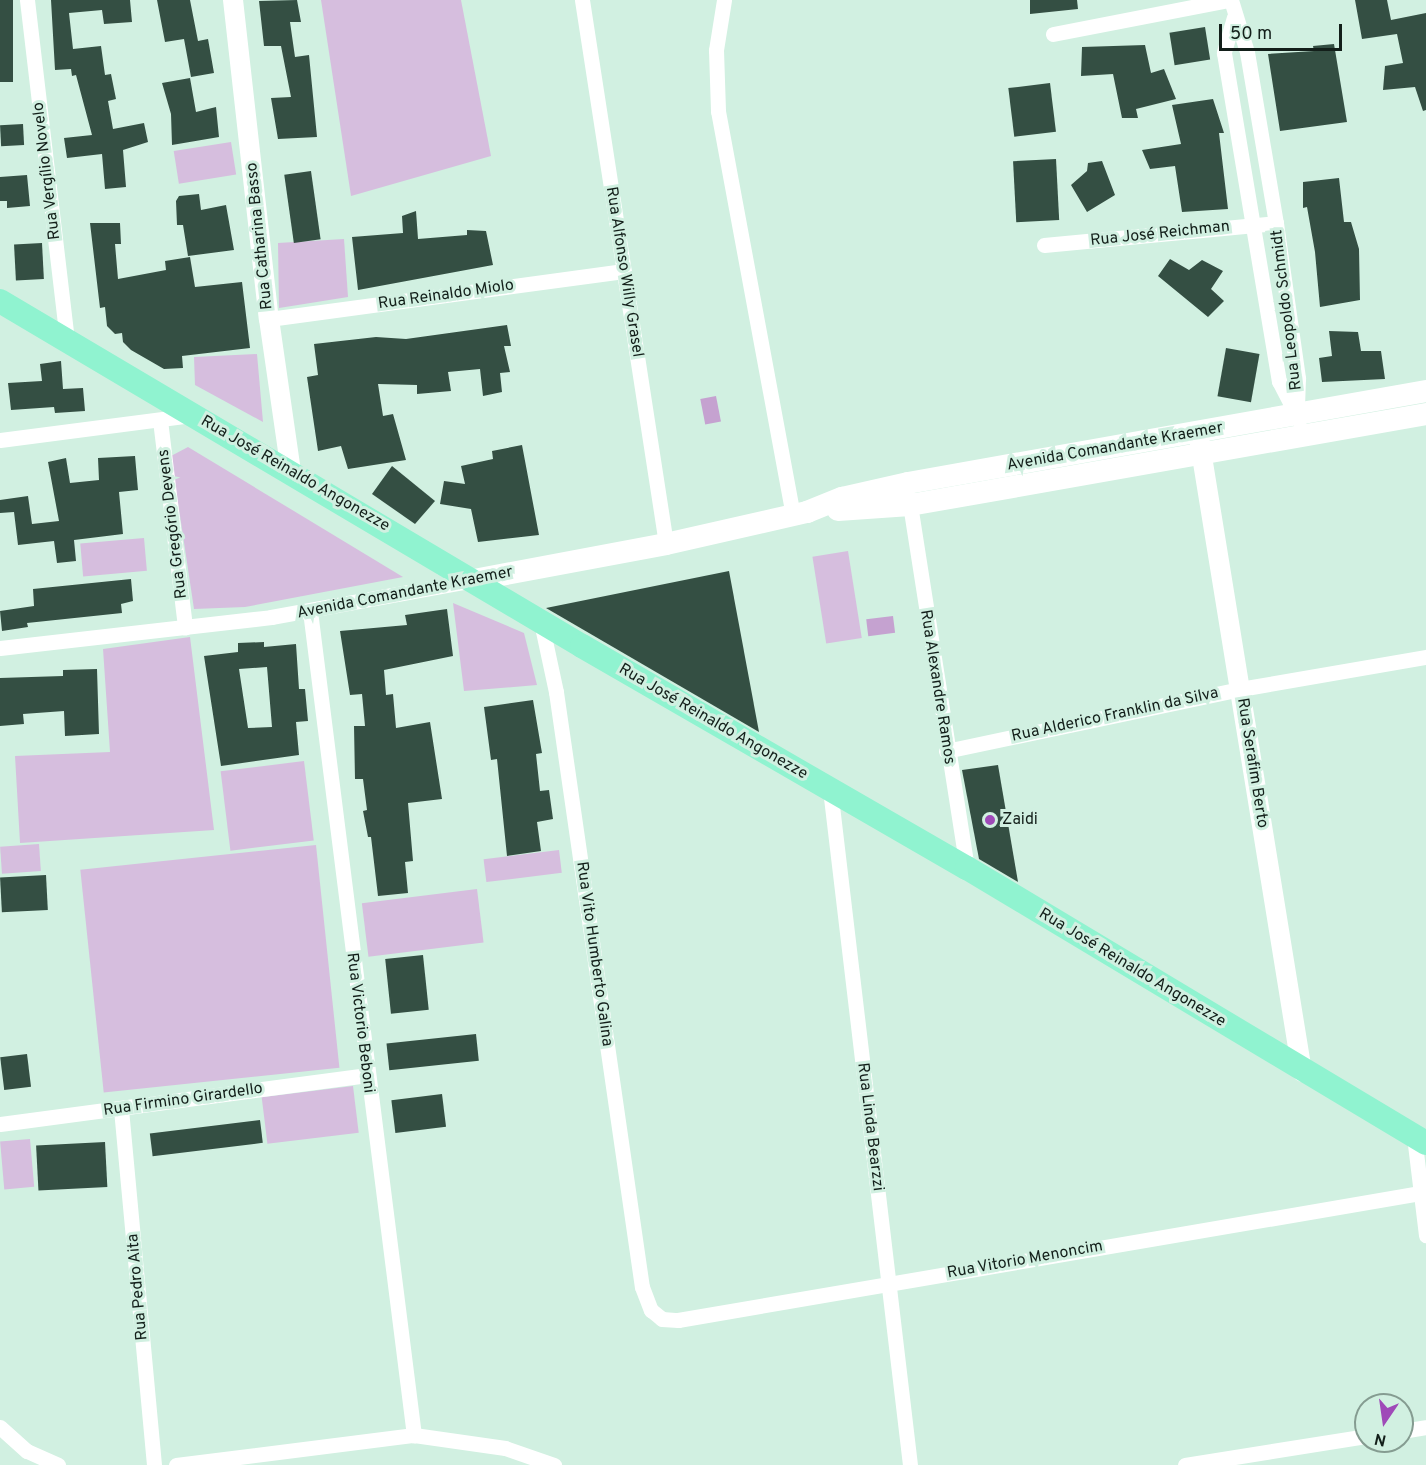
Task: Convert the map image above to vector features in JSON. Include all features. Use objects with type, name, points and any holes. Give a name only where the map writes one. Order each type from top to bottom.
[{"type":"main road","name":"Rua José Reinaldo Angonezze","points":[[0,301],[291,471],[542,622],[967,868],[1302,1072],[1420,1139]]},
{"type":"main road","name":"Avenida Comandante Kraemer","points":[[474,580],[666,544],[800,514],[842,498],[909,494],[994,479],[1098,449],[1304,438],[1381,412],[1426,391]]},
{"type":"main road","name":"Avenida Comandante Kraemer","points":[[994,479],[1103,473],[1297,415],[1381,412],[1426,414]]},
{"type":"main road","points":[[1098,449],[1103,473]]},
{"type":"street","name":"Rua Vergílio Novelo","points":[[27,0],[67,342]]},
{"type":"street","name":"Rua Catharina Basso","points":[[233,0],[269,319],[291,471]]},
{"type":"street","name":"Rua Alfonso Willy Grasel","points":[[582,0],[666,544]]},
{"type":"street","points":[[724,0],[716,50],[718,111],[800,514]]},
{"type":"street","points":[[1053,34],[1230,0]]},
{"type":"street","name":"Rua Leopoldo Schmidt","points":[[1230,0],[1247,52],[1276,223],[1298,378],[1297,415]]},
{"type":"street","name":"Rua Leopoldo Schmidt","points":[[1234,17],[1224,53],[1279,381],[1297,415]]},
{"type":"street","name":"Rua José Reichman","points":[[1044,245],[1276,223]]},
{"type":"street","name":"Rua Reinaldo Miolo","points":[[269,319],[624,271]]},
{"type":"street","points":[[0,440],[193,415]]},
{"type":"street","points":[[1297,415],[1304,438]]},
{"type":"street","name":"Rua Gregório Devens","points":[[160,420],[185,628]]},
{"type":"street","name":"Rua Serafim Berto","points":[[1200,444],[1302,1072]]},
{"type":"street","name":"Rua Alexandre Ramos","points":[[909,494],[946,751],[967,868]]},
{"type":"street","name":"Avenida Comandante Kraemer","points":[[0,648],[185,628],[310,611],[474,580]]},
{"type":"street","name":"Rua Victorio Beboni","points":[[310,611],[366,1075],[414,1435]]},
{"type":"street","name":"Rua Vito Humberto Galina","points":[[542,622],[556,692],[642,1287]]},
{"type":"street","name":"Rua Alderico Franklin da Silva","points":[[946,751],[1240,689],[1426,657]]},
{"type":"street","name":"Rua Linda Bearzzi","points":[[830,789],[890,1283],[909,1465]]},
{"type":"street","name":"Rua Firmino Girardello","points":[[0,1124],[366,1075]]},
{"type":"street","name":"Rua Pedro Aita","points":[[121,1108],[154,1465]]},
{"type":"street","points":[[1420,1139],[1426,1235]]},
{"type":"street","name":"Rua Vitorio Menoncim","points":[[642,1287],[651,1310],[662,1319],[678,1320],[1423,1193]]},
{"type":"street","points":[[0,1427],[27,1451],[58,1465]]},
{"type":"street","points":[[176,1465],[414,1435],[505,1448],[554,1465]]},
{"type":"street","points":[[1185,1465],[1354,1438]]},
{"type":"shaded area","points":[[321,0],[461,0],[491,156],[351,196]]},
{"type":"shaded area","points":[[231,142],[236,175],[179,184],[174,151]]},
{"type":"shaded area","points":[[344,239],[348,297],[279,308],[278,243]]},
{"type":"shaded area","points":[[257,354],[263,422],[195,385],[194,357]]},
{"type":"shaded area","points":[[716,396],[721,422],[705,425],[700,399]]},
{"type":"shaded area","points":[[188,447],[403,577],[245,607],[194,609],[171,456]]},
{"type":"shaded area","points":[[144,538],[147,571],[83,576],[80,544]]},
{"type":"shaded area","points":[[848,551],[862,638],[826,644],[812,557]]},
{"type":"shaded area","points":[[453,603],[524,633],[537,685],[464,691]]},
{"type":"shaded area","points":[[893,616],[895,633],[868,636],[866,619]]},
{"type":"shaded area","points":[[190,637],[214,830],[20,843],[15,756],[110,752],[103,649]]},
{"type":"shaded area","points":[[304,761],[314,840],[230,851],[221,771]]},
{"type":"shaded area","points":[[39,844],[41,871],[2,874],[0,847]]},
{"type":"shaded area","points":[[316,845],[339,1068],[104,1093],[80,870]]},
{"type":"shaded area","points":[[559,850],[562,873],[486,882],[484,859]]},
{"type":"shaded area","points":[[477,889],[484,943],[368,957],[362,903]]},
{"type":"shaded area","points":[[353,1086],[359,1133],[267,1144],[262,1097]]},
{"type":"shaded area","points":[[30,1139],[34,1187],[4,1189],[0,1142]]},
{"type":"building","points":[[0,0],[13,0],[13,82],[0,82]]},
{"type":"building","points":[[51,0],[130,0],[132,22],[104,24],[102,10],[69,13],[73,49],[101,46],[105,75],[111,74],[116,99],[108,101],[113,129],[144,123],[148,142],[123,150],[126,187],[105,189],[102,154],[67,158],[64,138],[92,135],[76,75],[72,76],[71,69],[55,70]]},
{"type":"building","points":[[157,0],[190,0],[198,41],[208,39],[214,73],[191,77],[184,39],[165,42]]},
{"type":"building","points":[[297,0],[301,22],[290,22],[295,57],[309,55],[317,137],[278,139],[271,98],[291,97],[281,46],[264,46],[259,1]]},
{"type":"building","points":[[1030,0],[1077,0],[1078,9],[1030,14]]},
{"type":"building","points":[[1355,0],[1387,0],[1391,20],[1426,13],[1426,110],[1423,111],[1415,87],[1383,90],[1385,66],[1403,63],[1397,34],[1362,39]]},
{"type":"building","points":[[1205,27],[1210,60],[1175,65],[1169,33]]},
{"type":"building","points":[[1334,44],[1347,122],[1280,131],[1268,54],[1314,51],[1313,46]]},
{"type":"building","points":[[1145,45],[1151,73],[1164,69],[1176,99],[1136,109],[1138,118],[1122,118],[1113,74],[1081,76],[1082,47]]},
{"type":"building","points":[[190,78],[196,112],[216,107],[219,137],[172,145],[171,114],[162,83]]},
{"type":"building","points":[[1050,83],[1056,132],[1014,137],[1008,88]]},
{"type":"building","points":[[1213,99],[1224,133],[1219,133],[1228,209],[1182,212],[1175,166],[1150,169],[1142,150],[1181,144],[1172,105]]},
{"type":"building","points":[[23,124],[24,145],[1,146],[0,125]]},
{"type":"building","points":[[1056,159],[1059,220],[1016,222],[1013,161]]},
{"type":"building","points":[[1102,161],[1115,195],[1087,212],[1071,185],[1087,171],[1088,163]]},
{"type":"building","points":[[311,171],[321,239],[294,243],[284,175]]},
{"type":"building","points":[[27,175],[30,206],[7,208],[7,201],[0,201],[0,177]]},
{"type":"building","points":[[1339,178],[1344,222],[1351,222],[1359,249],[1360,300],[1320,307],[1315,252],[1307,207],[1303,208],[1303,182]]},
{"type":"building","points":[[199,194],[201,210],[226,205],[234,250],[188,256],[183,225],[177,225],[176,201],[179,196]]},
{"type":"building","points":[[416,211],[418,239],[467,235],[467,230],[486,231],[493,265],[358,290],[352,237],[403,233],[402,216]]},
{"type":"building","points":[[90,223],[120,223],[121,244],[115,244],[118,279],[166,270],[165,261],[190,257],[195,287],[242,282],[250,348],[182,356],[183,368],[164,369],[131,350],[123,342],[122,333],[115,334],[107,326],[105,307],[100,308]]},
{"type":"building","points":[[42,243],[44,279],[16,280],[14,244]]},
{"type":"building","points":[[1170,259],[1189,270],[1202,260],[1223,271],[1211,289],[1224,301],[1208,317],[1158,276]]},
{"type":"building","points":[[507,325],[511,346],[504,346],[510,372],[500,373],[502,392],[483,396],[480,369],[448,372],[451,391],[417,394],[417,385],[378,384],[383,416],[393,414],[406,460],[348,469],[341,446],[318,451],[307,377],[318,375],[314,344],[376,337],[406,339]]},
{"type":"building","points":[[1329,331],[1358,332],[1361,351],[1381,351],[1385,379],[1322,382],[1319,358],[1332,356]]},
{"type":"building","points":[[1226,348],[1259,354],[1251,402],[1217,396]]},
{"type":"building","points":[[61,361],[63,389],[83,388],[85,411],[55,413],[54,407],[11,410],[8,383],[42,381],[40,364]]},
{"type":"building","points":[[522,445],[539,535],[478,542],[471,509],[440,504],[444,481],[465,484],[461,466],[493,459],[492,451]]},
{"type":"building","points":[[135,456],[138,490],[119,492],[123,534],[74,540],[76,561],[57,563],[54,541],[18,545],[14,512],[0,513],[0,500],[28,496],[32,524],[59,521],[48,462],[66,458],[70,483],[99,480],[98,458]]},
{"type":"building","points":[[392,466],[435,501],[415,524],[372,494]]},
{"type":"building","points":[[729,571],[759,732],[546,608]]},
{"type":"building","points":[[131,579],[133,601],[121,604],[122,613],[27,623],[28,627],[2,631],[0,611],[34,606],[33,589]]},
{"type":"building","points":[[447,609],[453,656],[384,670],[386,695],[393,694],[396,728],[430,722],[442,799],[408,803],[413,861],[405,862],[408,893],[378,896],[371,837],[368,837],[363,811],[367,810],[363,779],[355,779],[354,726],[365,726],[362,694],[350,695],[340,631],[407,625],[405,615]]},
{"type":"building","points":[[264,642],[264,647],[296,644],[299,689],[305,689],[308,721],[296,722],[299,755],[221,766],[204,656],[238,652],[238,643]],"holes":[[[267,667],[272,727],[248,728],[239,669]]]},
{"type":"building","points":[[97,669],[99,734],[65,736],[64,711],[23,714],[24,724],[0,726],[0,678],[63,676],[63,670]]},
{"type":"building","points":[[533,700],[542,753],[536,754],[540,791],[549,790],[553,819],[537,822],[541,851],[507,856],[497,759],[491,760],[484,707]]},
{"type":"building","name":"Zaidi","points":[[998,765],[1018,882],[979,859],[962,770]]},
{"type":"building","points":[[46,875],[48,910],[2,912],[0,877]]},
{"type":"building","points":[[423,955],[429,1010],[391,1014],[385,959]]},
{"type":"building","points":[[476,1034],[479,1061],[389,1070],[386,1043]]},
{"type":"building","points":[[27,1054],[31,1087],[4,1090],[0,1057]]},
{"type":"building","points":[[442,1094],[446,1127],[395,1133],[391,1100]]},
{"type":"building","points":[[260,1120],[263,1143],[153,1156],[150,1134]]},
{"type":"building","points":[[105,1142],[107,1187],[38,1191],[36,1146]]},
{"type":"place","name":"Zaidi","points":[[990,820]]}]
